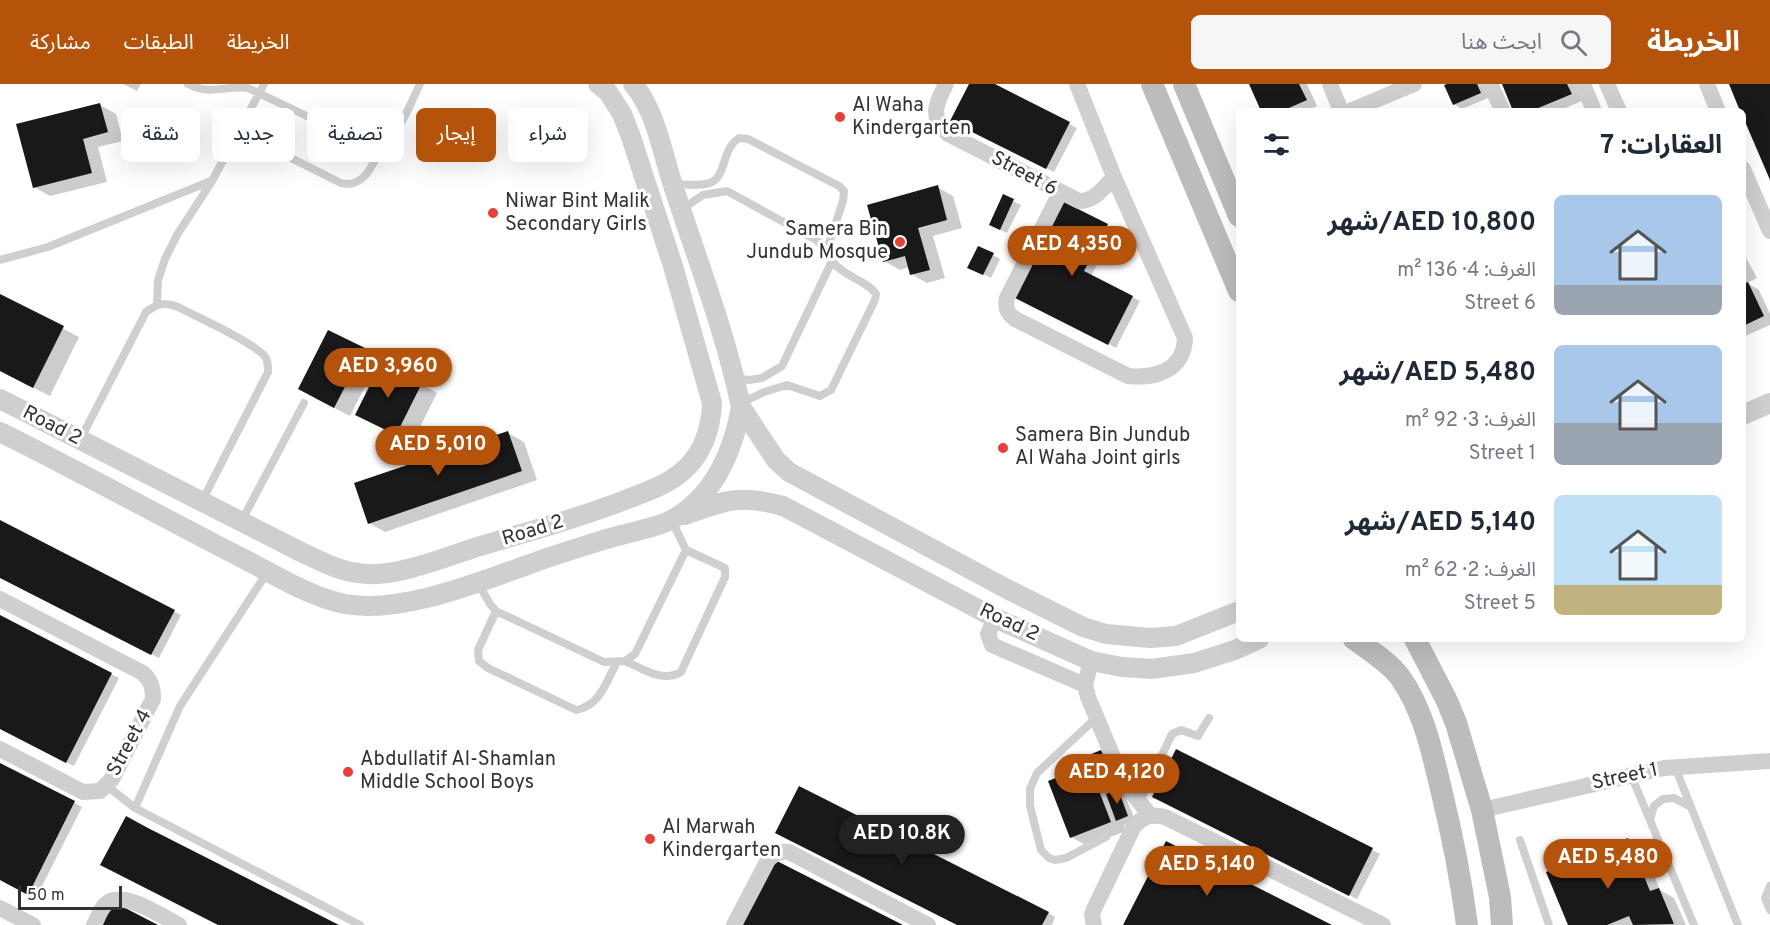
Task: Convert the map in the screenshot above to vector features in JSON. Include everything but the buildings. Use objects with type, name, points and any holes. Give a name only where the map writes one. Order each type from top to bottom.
[{"type":"main road","points":[[1152,84],[1236,284]]},
{"type":"main road","points":[[1161,84],[1195,158],[1204,162],[1210,160],[1214,154]]},
{"type":"main road","points":[[1184,84],[1236,209]]},
{"type":"main road","points":[[1358,642],[1398,675],[1414,700],[1432,755],[1449,822],[1467,925]]},
{"type":"main road","points":[[1416,642],[1447,700],[1456,723],[1482,810],[1500,897],[1502,925]]},
{"type":"street","name":"Road 2","points":[[0,399],[303,553],[340,570],[368,574],[383,574],[422,565],[596,511],[659,486],[680,474],[695,458],[702,447],[711,417],[712,403],[672,266],[622,114],[608,92],[598,84]]},
{"type":"street","name":"Road 2","points":[[633,84],[640,92],[653,117],[719,326],[741,405],[776,460],[789,472],[1007,589],[1083,627],[1106,634],[1150,638],[1176,636],[1236,612]]},
{"type":"street","name":"Street 6","points":[[946,84],[937,103],[936,114],[942,128],[948,134],[1079,201],[1087,201],[1094,197],[1114,177]]},
{"type":"street","points":[[1060,193],[1007,298],[1008,314],[1116,372],[1128,376],[1154,375],[1174,365],[1184,352],[1185,338],[1114,177],[1077,84]]},
{"type":"street","points":[[1330,84],[1340,108]]},
{"type":"street","points":[[1357,108],[1414,84]]},
{"type":"street","points":[[1491,84],[1502,108]]},
{"type":"street","points":[[1582,84],[1593,108]]},
{"type":"street","points":[[1607,84],[1618,108]]},
{"type":"street","points":[[1707,84],[1717,108]]},
{"type":"street","points":[[1746,176],[1770,231]]},
{"type":"street","points":[[672,266],[681,273],[693,273],[699,261]]},
{"type":"street","points":[[692,332],[697,319],[702,317],[712,320],[719,326]]},
{"type":"street","points":[[1746,414],[1770,403]]},
{"type":"street","name":"Road 2","points":[[672,520],[689,506],[718,474],[729,455],[737,431],[741,405]]},
{"type":"street","name":"Road 2","points":[[2,434],[291,583],[345,604],[376,605],[410,601],[478,583],[606,538],[672,520],[725,500],[758,499],[783,506],[995,618],[1090,661],[1152,669],[1194,663],[1252,642]]},
{"type":"street","points":[[827,528],[823,514],[827,506],[841,501]]},
{"type":"street","points":[[596,511],[591,522],[592,529],[606,538]]},
{"type":"street","points":[[224,549],[239,548],[244,543],[247,536],[241,522]]},
{"type":"street","points":[[532,531],[546,539],[547,545],[540,560]]},
{"type":"street","points":[[291,583],[287,576],[287,563],[291,557],[303,553]]},
{"type":"street","points":[[1007,589],[1014,600],[1012,612],[1007,616],[995,618],[988,634],[993,645],[1085,685]]},
{"type":"street","name":"Street 4","points":[[0,599],[143,673],[151,683],[153,699],[112,779],[100,791],[83,792],[0,749]]},
{"type":"street","points":[[1090,661],[1085,685],[1086,692],[1125,783],[1144,809],[1165,817],[1383,925]]},
{"type":"street","name":"Street 1","points":[[1482,810],[1675,766],[1770,761]]},
{"type":"street","points":[[1094,925],[1092,915],[1094,909],[1133,828],[1143,818],[1144,809]]},
{"type":"street","points":[[734,925],[768,860],[777,852],[783,851],[789,852],[928,925]]},
{"type":"street","points":[[94,925],[103,907],[119,899],[133,902],[179,925]]},
{"type":"street","points":[[0,908],[33,925]]},
{"type":"lane","points":[[188,84],[199,90],[215,91],[230,87],[262,88],[307,113]]},
{"type":"lane","points":[[404,115],[420,84]]},
{"type":"lane","points":[[252,108],[262,88]]},
{"type":"lane","points":[[673,184],[712,183],[719,177],[731,143],[739,138],[748,139],[839,186],[844,191],[843,201],[826,252]]},
{"type":"lane","points":[[295,160],[341,183],[350,185],[366,176],[373,162]]},
{"type":"lane","points":[[157,304],[158,280],[165,259],[177,235],[222,162]]},
{"type":"lane","points":[[719,177],[721,185],[727,191],[816,240],[844,274],[872,288],[876,294],[831,390],[820,396],[787,385],[764,392],[741,405]]},
{"type":"lane","points":[[0,260],[48,247],[212,181]]},
{"type":"lane","points":[[682,209],[703,195],[727,191]]},
{"type":"lane","points":[[787,385],[781,374],[782,366],[832,261]]},
{"type":"lane","points":[[80,440],[146,312],[157,304],[166,303],[178,307],[255,347],[267,359],[268,365],[268,372],[201,502]]},
{"type":"lane","points":[[733,378],[749,380],[762,378],[782,366]]},
{"type":"lane","points":[[241,522],[304,404]]},
{"type":"lane","points":[[478,583],[496,611],[604,662],[621,662],[662,677],[673,677],[681,672],[725,577],[725,568],[686,550],[672,520]]},
{"type":"lane","points":[[496,611],[478,650],[479,661],[488,668],[576,710],[586,708],[595,702],[621,662],[635,654],[686,550]]},
{"type":"lane","points":[[135,808],[180,706],[268,571]]},
{"type":"lane","points":[[1096,718],[1036,773],[1030,789],[1030,806],[1041,850],[1049,858],[1055,860],[1066,858],[1106,837]]},
{"type":"lane","points":[[1144,809],[1172,734],[1181,730],[1198,736],[1209,718]]},
{"type":"lane","points":[[1675,766],[1738,925]]},
{"type":"lane","points":[[1631,775],[1694,925]]},
{"type":"lane","points":[[107,786],[135,808],[360,925]]},
{"type":"lane","points":[[1650,819],[1654,806],[1663,799],[1674,798],[1691,808]]},
{"type":"lane","points":[[1520,840],[1549,925]]},
{"type":"lane","points":[[1770,886],[1766,898],[1770,910]]},
{"type":"place","name":"Al Waha Kindergarten","points":[[840,117]]},
{"type":"place","name":"Niwar Bint Malik Secondary Girls","points":[[493,213]]},
{"type":"place","name":"Samera Bin Jundub Mosque","points":[[900,242]]},
{"type":"place","name":"Samera Bin Jundub Al Waha Joint girls","points":[[1003,448]]},
{"type":"place","name":"Abdullatif Al-Shamlan Middle School Boys","points":[[348,772]]},
{"type":"place","name":"Al Marwah Kindergarten","points":[[650,839]]}]
